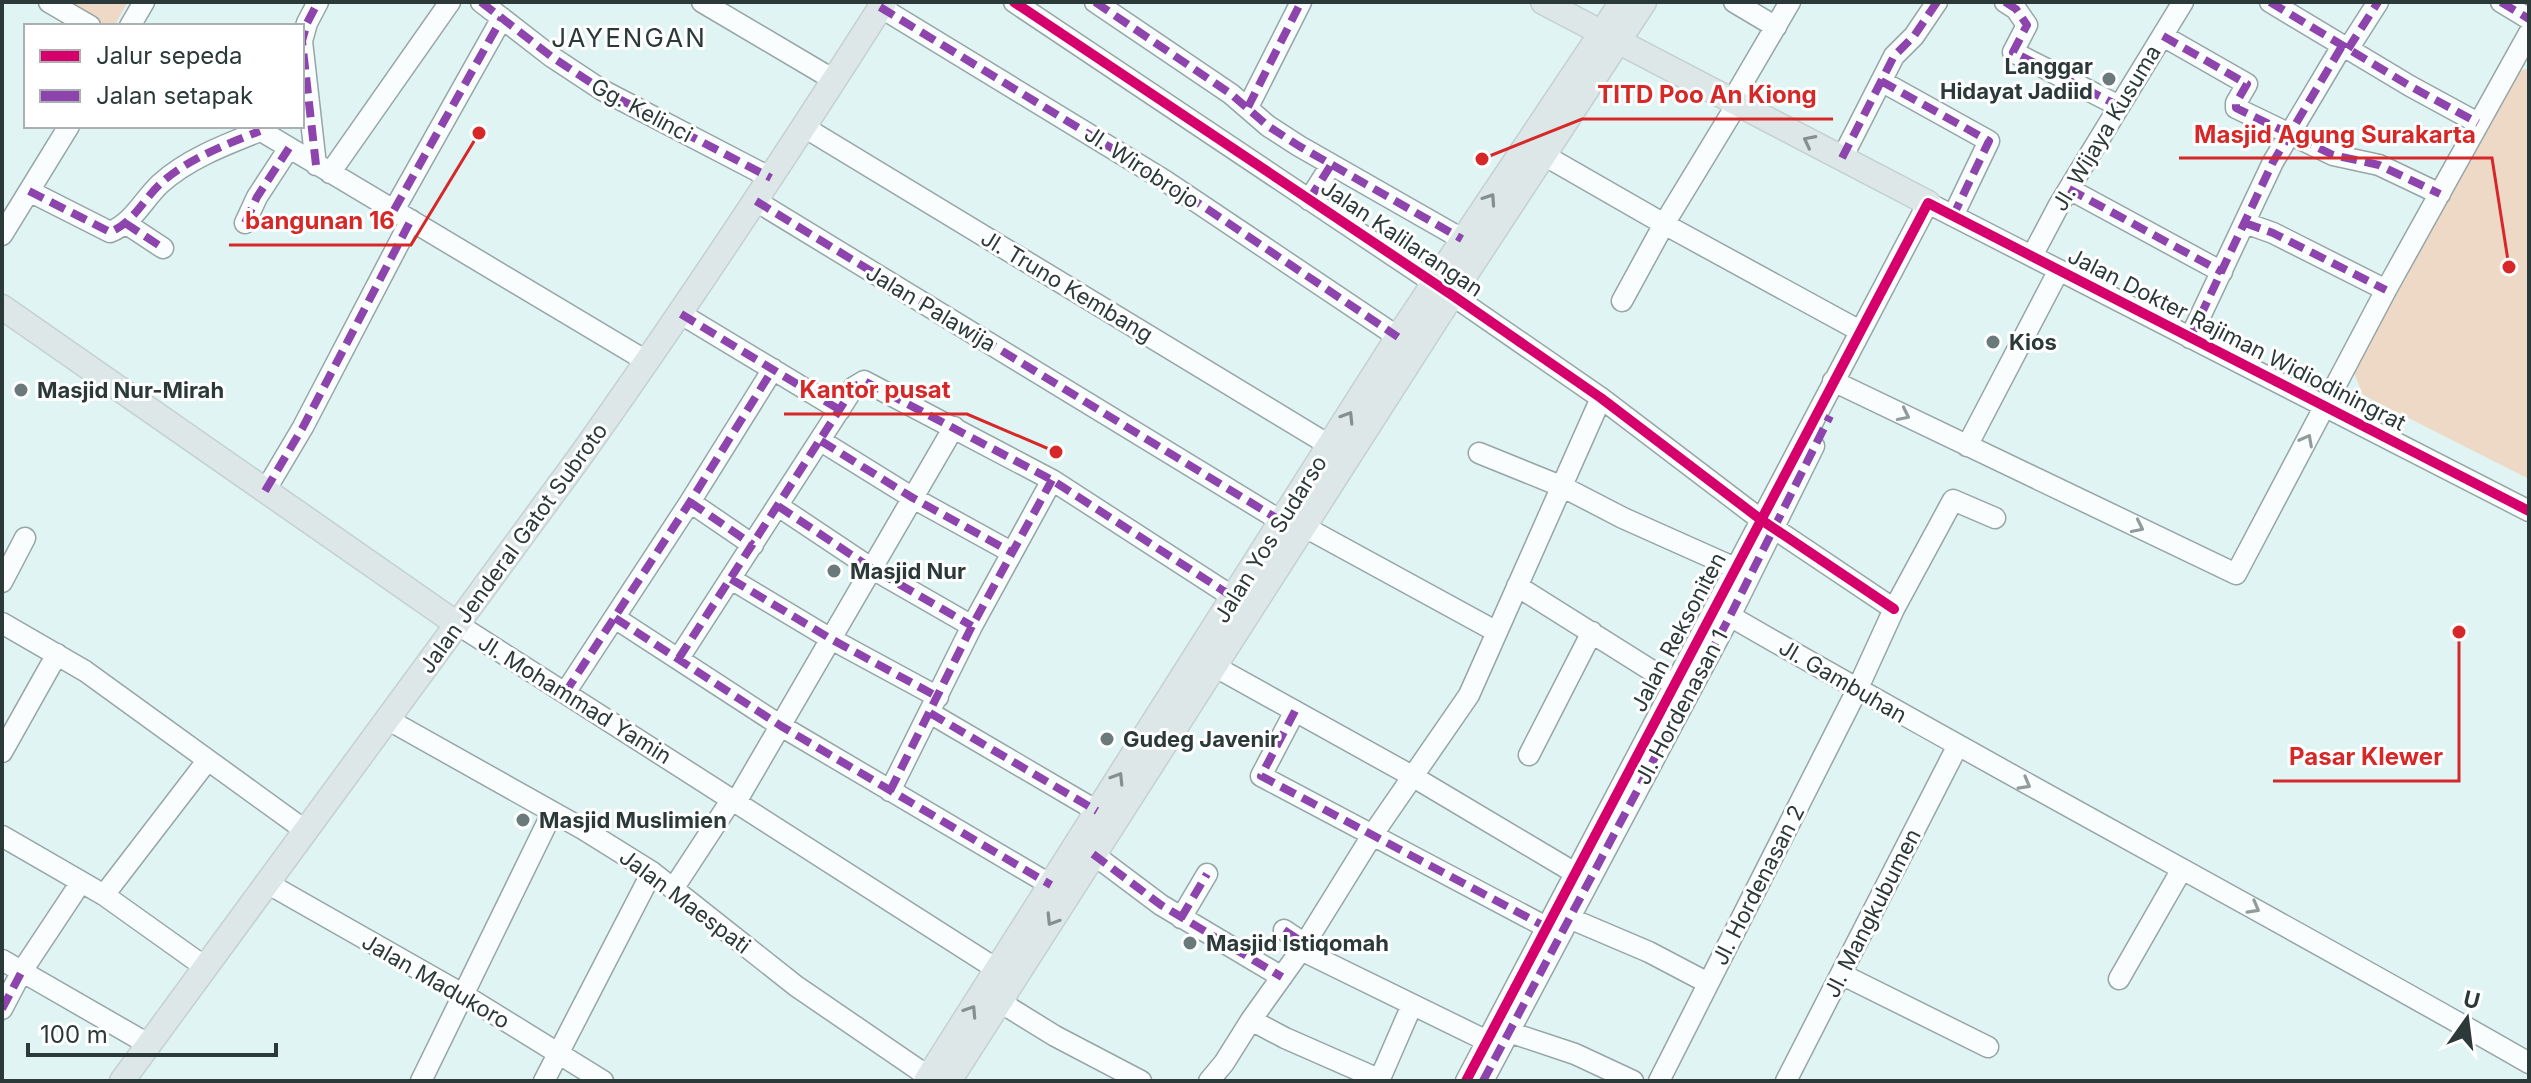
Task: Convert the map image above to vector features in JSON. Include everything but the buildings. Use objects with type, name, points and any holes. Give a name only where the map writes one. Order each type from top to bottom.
[{"type":"main road","name":"Jalan Dokter Rajiman Widiodiningrat","points":[[1543,2],[1928,203]]},
{"type":"main road","name":"Jalan Yos Sudarso","points":[[935,1080],[1000,1002],[1006,975],[1051,885],[1233,597],[1292,524],[1442,289],[1542,154],[1609,37],[1622,2]]},
{"type":"main road","name":"Jalan Yos Sudarso","points":[[935,1080],[1093,854],[1214,666],[1292,524],[1329,445],[1398,337],[1442,289],[1462,239],[1609,37],[1644,2]]},
{"type":"main road","name":"Jalan Jenderal Gatot Subroto","points":[[122,1081],[648,362],[882,5]]},
{"type":"main road","name":"Jl. Mohammad Yamin","points":[[2,307],[457,624]]},
{"type":"street","points":[[49,2],[87,24]]},
{"type":"street","points":[[131,24],[144,2]]},
{"type":"street","points":[[304,34],[318,2]]},
{"type":"street","points":[[323,169],[450,2]]},
{"type":"street","name":"Gg. Kelinci","points":[[481,2],[552,57],[602,90],[771,178]]},
{"type":"street","points":[[702,2],[834,80]]},
{"type":"street","name":"Jalan Kalilarangan","points":[[1014,2],[1601,398],[1767,522],[1894,609]]},
{"type":"street","points":[[1095,2],[1248,107],[1268,126],[1462,239]]},
{"type":"street","points":[[1248,107],[1301,2]]},
{"type":"street","points":[[1734,2],[1776,27]]},
{"type":"street","points":[[1622,301],[1790,2]]},
{"type":"street","points":[[1842,158],[1894,56],[1914,36],[1937,2]]},
{"type":"street","name":"Jl. Wijaya Kusuma","points":[[2032,256],[2069,189],[2183,2]]},
{"type":"street","points":[[2270,2],[2478,123]]},
{"type":"street","points":[[2190,338],[2273,162],[2345,47],[2378,2]]},
{"type":"street","points":[[2501,2],[2529,19]]},
{"type":"street","points":[[2014,4],[2027,25],[2013,52],[2119,106]]},
{"type":"street","name":"Jl. Wirobrojo","points":[[882,5],[1164,180],[1398,337]]},
{"type":"street","points":[[265,491],[303,427],[403,215],[502,18]]},
{"type":"street","points":[[1833,381],[2236,574],[2478,123],[2524,55],[2529,33]]},
{"type":"street","points":[[2163,36],[2250,78],[2235,107],[2333,155],[2379,165],[2440,194]]},
{"type":"street","points":[[304,53],[323,169]]},
{"type":"street","points":[[1881,81],[1989,141],[1953,216]]},
{"type":"street","name":"Jl. Truno Kembang","points":[[804,127],[1329,445]]},
{"type":"street","points":[[2,235],[68,128]]},
{"type":"street","points":[[29,191],[106,232],[113,231],[125,223],[159,185],[256,128],[648,362]]},
{"type":"street","points":[[245,223],[257,197],[289,148]]},
{"type":"street","points":[[1542,154],[1860,331]]},
{"type":"street","points":[[1309,200],[1331,165]]},
{"type":"street","points":[[2069,189],[2222,272]]},
{"type":"street","name":"Jalan Palawija","points":[[756,201],[1106,415],[1292,524],[1497,632]]},
{"type":"street","name":"Jalan Dokter Rajiman Widiodiningrat","points":[[1928,203],[2529,511]]},
{"type":"street","name":"Jalan Reksoniten","points":[[1466,1081],[1735,568],[1767,522],[1833,381],[1928,203]]},
{"type":"street","points":[[125,223],[163,248]]},
{"type":"street","points":[[2245,223],[2273,233],[2386,290]]},
{"type":"street","points":[[1967,446],[2059,270]]},
{"type":"street","points":[[681,314],[840,410]]},
{"type":"street","points":[[565,693],[773,369]]},
{"type":"street","points":[[679,658],[854,387],[864,381],[1052,480],[1233,597]]},
{"type":"street","points":[[1209,1081],[1303,947],[1373,834],[1469,695],[1601,398]]},
{"type":"street","name":"Jl. Hordenasan 1","points":[[1483,1081],[1730,616],[1767,522],[1830,416]]},
{"type":"street","points":[[673,889],[781,726],[954,427]]},
{"type":"street","points":[[821,441],[913,498],[1011,552]]},
{"type":"street","points":[[1479,453],[1563,487],[1623,518],[1735,568]]},
{"type":"street","points":[[890,791],[972,626],[1052,480]]},
{"type":"street","name":"Jl. Hordenasan 2","points":[[1659,1081],[1857,690],[1894,609],[1953,500],[1995,518]]},
{"type":"street","points":[[690,502],[753,545]]},
{"type":"street","points":[[778,506],[871,568],[972,626]]},
{"type":"street","points":[[2,582],[25,538]]},
{"type":"street","points":[[731,579],[831,639],[1097,811]]},
{"type":"street","points":[[1517,586],[1673,684]]},
{"type":"street","name":"Jl. Gambuhan","points":[[1730,616],[1857,690],[2364,968],[2529,1063]]},
{"type":"street","points":[[615,618],[781,726],[1051,885]]},
{"type":"street","points":[[2,623],[57,654],[146,714],[306,831]]},
{"type":"street","name":"Jl. Mohammad Yamin","points":[[457,624],[1006,975]]},
{"type":"street","points":[[1529,755],[1592,632]]},
{"type":"street","points":[[2,752],[57,654]]},
{"type":"street","points":[[1214,666],[1412,776],[1575,873]]},
{"type":"street","points":[[1295,711],[1261,776],[1546,927]]},
{"type":"street","name":"Jalan Maespati","points":[[387,719],[652,872],[796,986],[935,1080]]},
{"type":"street","name":"Jl. Mangkubumen","points":[[1786,1081],[1958,745]]},
{"type":"street","points":[[104,895],[207,761]]},
{"type":"street","points":[[421,1081],[552,813]]},
{"type":"street","points":[[2,836],[104,895],[205,967]]},
{"type":"street","points":[[1093,854],[1181,918],[1282,977]]},
{"type":"street","points":[[2119,979],[2182,869]]},
{"type":"street","points":[[544,1081],[652,872]]},
{"type":"street","points":[[1181,918],[1207,874]]},
{"type":"street","points":[[2,1009],[22,971],[81,882]]},
{"type":"street","name":"Jalan Madukoro","points":[[267,883],[464,995],[603,1081]]},
{"type":"street","points":[[1569,918],[1649,952],[1708,983]]},
{"type":"street","points":[[1284,930],[1303,947],[1487,1041]]},
{"type":"street","points":[[2,960],[148,1044]]},
{"type":"street","points":[[1841,974],[1988,1047]]},
{"type":"street","points":[[1000,1002],[1055,1036],[1141,1081]]},
{"type":"street","points":[[1251,1020],[1285,1038],[1380,1078],[1412,1005]]},
{"type":"street","points":[[1509,1032],[1575,1054],[1633,1081]]},
{"type":"shaded area","points":[[62,2],[128,2],[115,24],[100,24]]},
{"type":"shaded area","points":[[2529,68],[2527,478],[2363,395],[2354,373],[2509,75]]},
{"type":"marked path","points":[[304,34],[318,2]]},
{"type":"marked path","points":[[481,2],[552,57],[602,90],[771,178]]},
{"type":"marked path","points":[[1095,2],[1231,94],[1268,126],[1462,239]]},
{"type":"marked path","points":[[1248,107],[1301,2]]},
{"type":"marked path","points":[[1842,158],[1894,56],[1914,36],[1937,2]]},
{"type":"marked path","points":[[2005,2],[2016,9],[2027,25],[2013,52],[2119,106]]},
{"type":"marked path","points":[[2270,2],[2478,123]]},
{"type":"marked path","points":[[2348,49],[2378,2]]},
{"type":"marked path","points":[[2501,2],[2529,19]]},
{"type":"marked path","points":[[880,7],[1164,180],[1398,337]]},
{"type":"marked path","points":[[394,210],[502,18]]},
{"type":"marked path","points":[[2163,36],[2247,84],[2236,108],[2333,155],[2379,165],[2440,194]]},
{"type":"marked path","points":[[2190,338],[2273,162],[2342,46]]},
{"type":"marked path","points":[[304,59],[316,165]]},
{"type":"marked path","points":[[1881,81],[1989,141],[1953,216]]},
{"type":"marked path","points":[[29,191],[110,232],[125,223],[160,184],[182,167],[260,131]]},
{"type":"marked path","points":[[245,223],[257,197],[289,148]]},
{"type":"marked path","points":[[1309,200],[1331,165]]},
{"type":"marked path","points":[[2069,189],[2222,272]]},
{"type":"marked path","points":[[756,201],[1281,521]]},
{"type":"marked path","points":[[265,491],[303,427],[411,220]]},
{"type":"marked path","points":[[125,223],[163,248]]},
{"type":"marked path","points":[[2245,223],[2273,233],[2386,290]]},
{"type":"marked path","points":[[681,314],[840,410]]},
{"type":"marked path","points":[[565,693],[773,369]]},
{"type":"marked path","points":[[679,658],[854,387],[864,381],[1052,480],[1233,597]]},
{"type":"marked path","points":[[1483,1081],[1730,616],[1830,416]]},
{"type":"marked path","points":[[821,441],[913,498],[1011,552]]},
{"type":"marked path","points":[[890,791],[972,626],[1052,480]]},
{"type":"marked path","points":[[690,502],[753,545]]},
{"type":"marked path","points":[[778,506],[871,568],[972,626]]},
{"type":"marked path","points":[[731,579],[831,639],[938,697]]},
{"type":"marked path","points":[[615,618],[781,726],[1051,885]]},
{"type":"marked path","points":[[1295,711],[1261,776],[1546,927]]},
{"type":"marked path","points":[[930,713],[1097,811]]},
{"type":"marked path","points":[[1093,854],[1161,905],[1282,977]]},
{"type":"marked path","points":[[1181,918],[1207,874]]},
{"type":"marked path","points":[[1284,930],[1305,944]]},
{"type":"marked path","points":[[2,1009],[22,971]]},
{"type":"cycle path","points":[[1014,2],[1452,295],[1601,398],[1760,519],[1894,609]]},
{"type":"cycle path","points":[[1466,1081],[1928,203],[2529,511]]},
{"type":"place","name":"Langgar Hidayat Jadiid","points":[[2109,79]]},
{"type":"place","name":"bangunan 16","points":[[479,133]]},
{"type":"place","name":"TITD Poo An Kiong","points":[[1482,159]]},
{"type":"place","name":"Masjid Agung Surakarta","points":[[2509,267]]},
{"type":"place","name":"Kios","points":[[1993,342]]},
{"type":"place","name":"Masjid Nur-Mirah","points":[[21,390]]},
{"type":"place","name":"Kantor pusat","points":[[1056,452]]},
{"type":"place","name":"Masjid Nur","points":[[834,571]]},
{"type":"place","name":"Pasar Klewer","points":[[2459,632]]},
{"type":"place","name":"Gudeg Javenir","points":[[1107,739]]},
{"type":"place","name":"Masjid Muslimien","points":[[523,820]]},
{"type":"place","name":"Masjid Istiqomah","points":[[1190,943]]},
{"type":"district","name":"JAYENGAN","points":[[629,37]]}]
